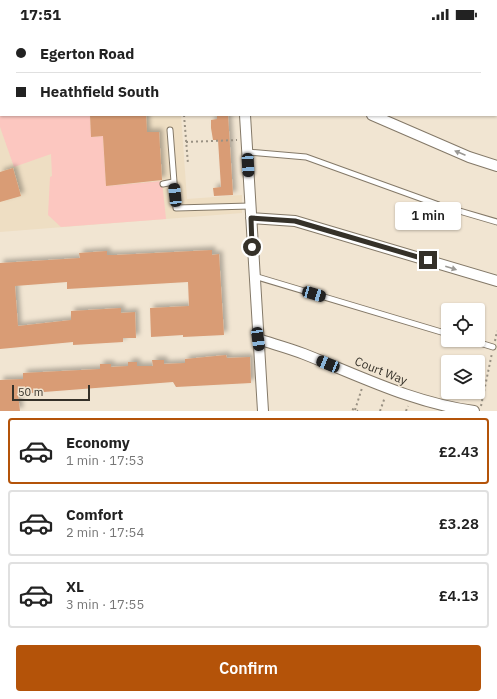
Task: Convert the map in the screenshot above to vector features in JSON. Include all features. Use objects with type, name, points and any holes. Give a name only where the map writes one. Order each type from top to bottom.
[{"type":"street","points":[[245,116],[258,339],[261,361],[262,411]]},
{"type":"street","points":[[374,116],[469,157],[497,166]]},
{"type":"street","points":[[251,218],[295,221],[497,281]]},
{"type":"street","name":"Court Way","points":[[258,339],[303,353],[365,379],[434,404],[474,411]]},
{"type":"lane","points":[[170,130],[176,208],[250,206]]},
{"type":"lane","points":[[247,152],[306,157],[439,205],[497,222]]},
{"type":"lane","points":[[163,184],[173,182]]},
{"type":"lane","points":[[254,276],[441,332]]},
{"type":"lane","points":[[485,345],[493,347]]},
{"type":"path","points":[[184,116],[188,164]]},
{"type":"path","points":[[186,142],[247,140]]},
{"type":"path","points":[[480,411],[497,331]]},
{"type":"path","points":[[355,410],[365,379]]},
{"type":"path","points":[[380,411],[389,388]]},
{"type":"shaded area","points":[[0,116],[181,116],[187,199],[242,195],[242,213],[0,232]]},
{"type":"shaded area","points":[[0,116],[90,116],[91,137],[103,136],[106,186],[162,181],[166,219],[61,227],[48,215],[50,177],[52,176],[51,154],[14,167],[0,127]]},
{"type":"building","points":[[90,116],[146,116],[147,132],[159,132],[162,180],[106,186],[103,136],[91,137]]},
{"type":"building","points":[[217,116],[228,116],[233,195],[214,196],[213,188],[221,187],[218,140],[213,140],[211,128],[211,120],[217,119]]},
{"type":"building","points":[[13,168],[21,196],[0,202],[0,172]]},
{"type":"building","points":[[212,250],[212,255],[219,254],[224,335],[151,337],[150,308],[189,306],[188,282],[67,289],[67,282],[15,286],[18,326],[71,320],[71,311],[121,308],[121,313],[135,312],[136,338],[123,338],[123,342],[73,345],[73,342],[0,349],[0,263],[80,258],[79,253],[107,251],[107,255],[116,255]]},
{"type":"building","points":[[226,355],[227,358],[250,357],[251,383],[176,387],[173,382],[18,394],[20,411],[0,411],[0,380],[23,379],[23,373],[100,369],[100,364],[111,364],[111,367],[128,366],[128,362],[137,362],[137,366],[153,366],[152,360],[164,360],[164,364],[185,363],[185,359]]},
{"type":"route","points":[[252,247],[251,218],[295,221],[428,260]]}]
